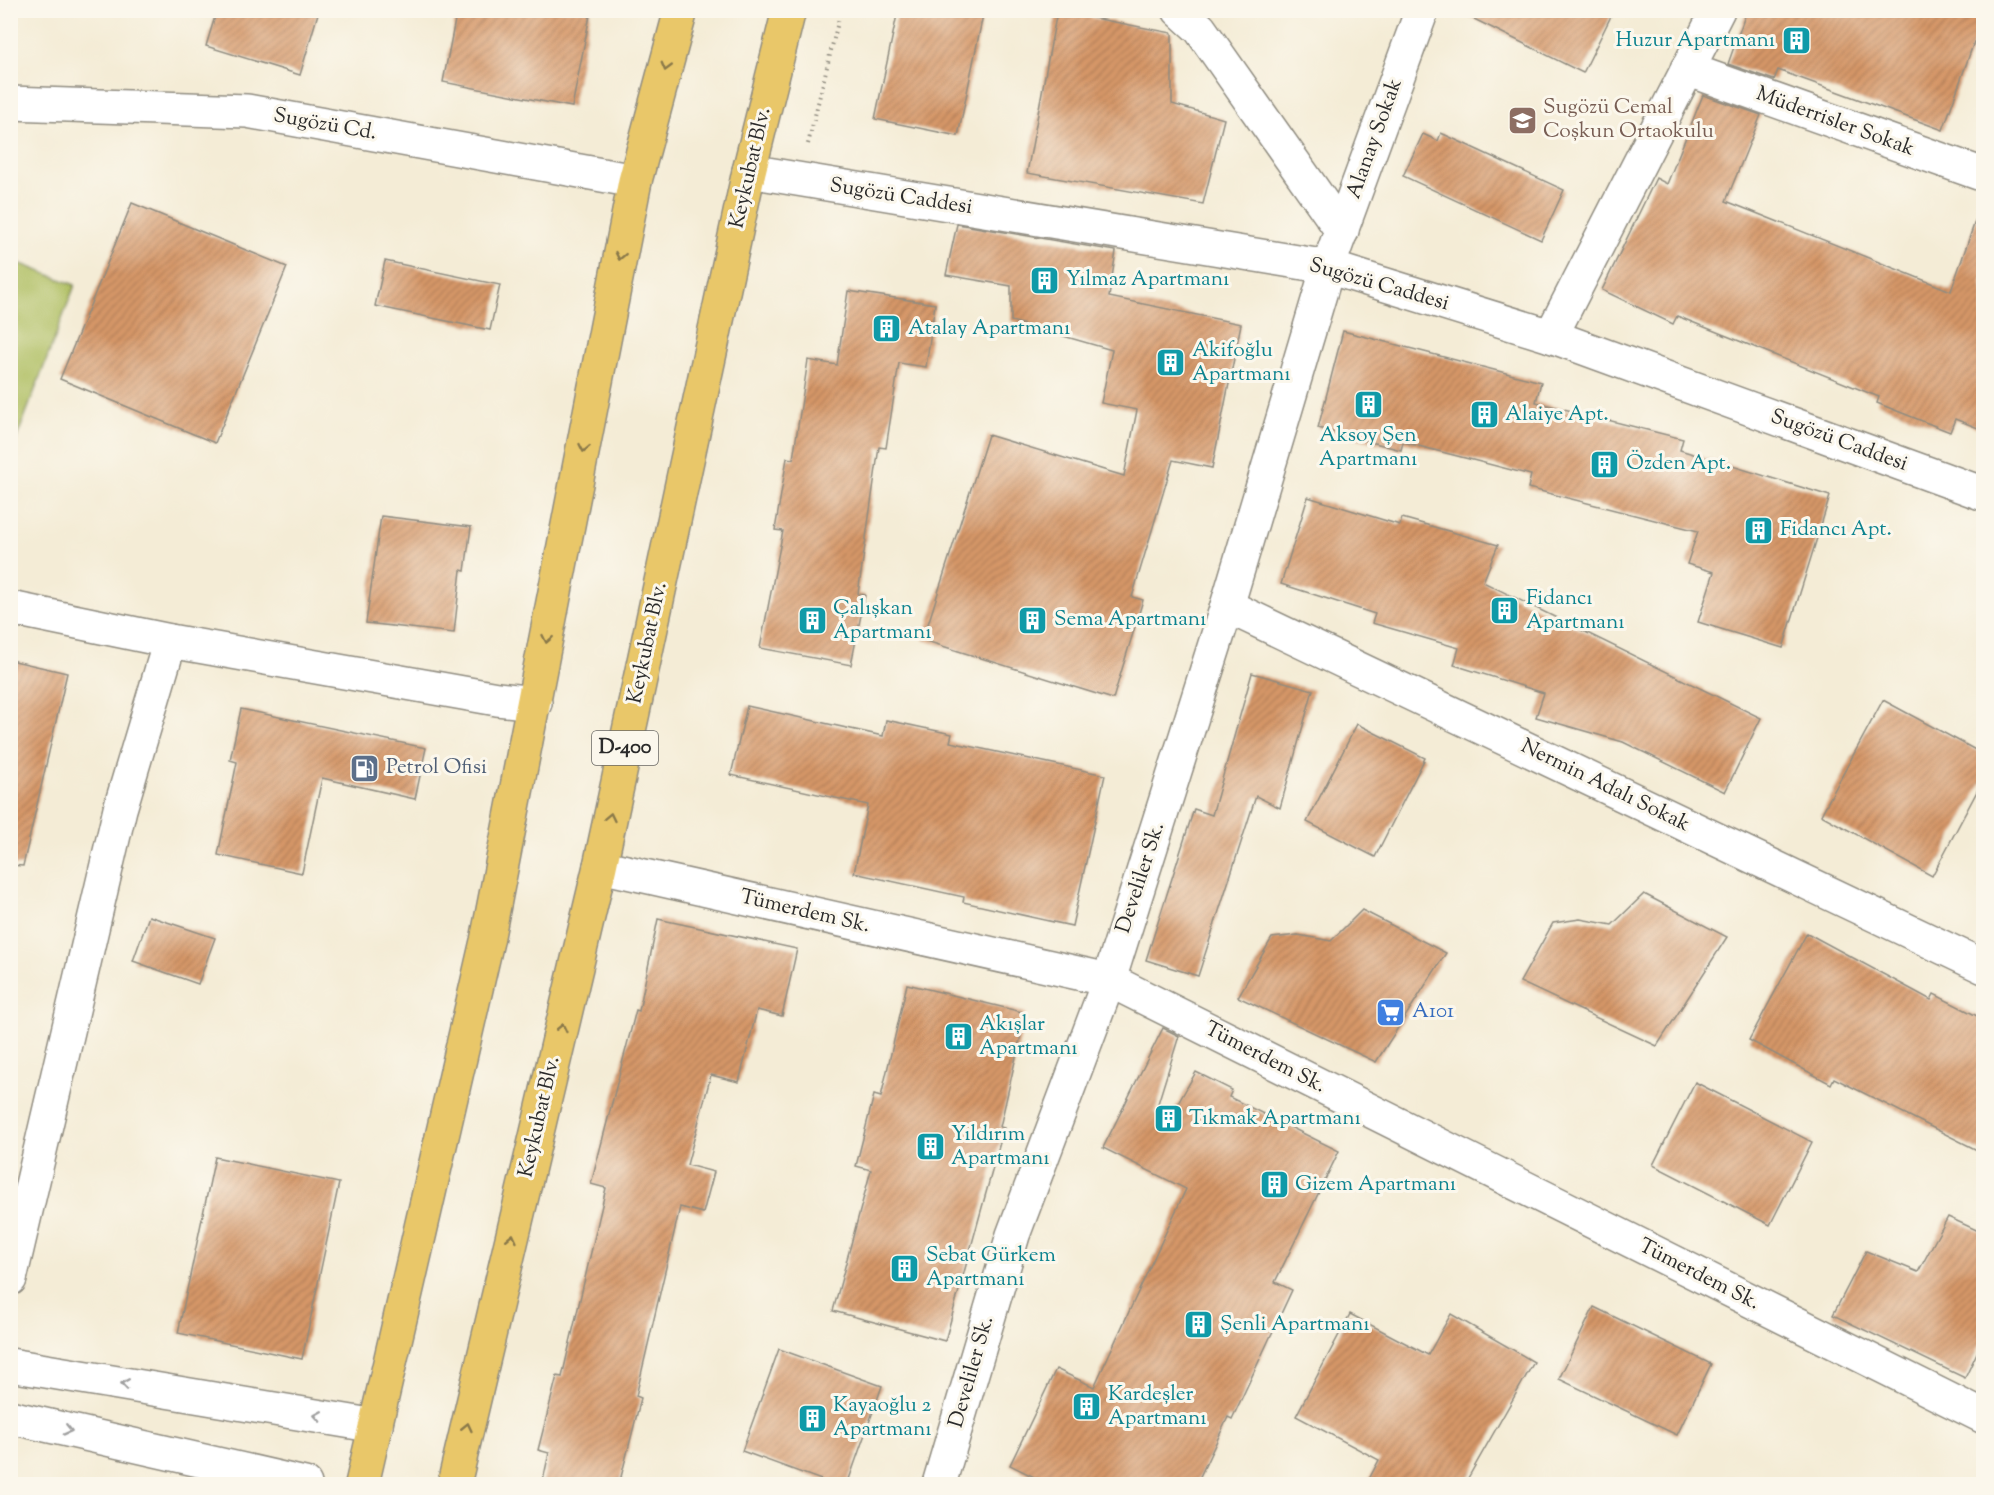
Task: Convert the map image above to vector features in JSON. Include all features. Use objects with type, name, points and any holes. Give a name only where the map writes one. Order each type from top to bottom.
[{"type":"highway","points":[[362,1485],[487,941],[635,181],[681,10]]},
{"type":"highway","name":"Keykubat Blv.","points":[[454,1485],[600,866],[749,171],[789,10]]},
{"type":"street","points":[[1179,10],[1200,29],[1342,231]]},
{"type":"street","name":"Alanay Sokak","points":[[1329,267],[1422,10]]},
{"type":"street","points":[[1551,336],[1718,10]]},
{"type":"street","name":"Müderrisler Sokak","points":[[1687,69],[1983,175]]},
{"type":"street","name":"Sugözü Cd.","points":[[10,103],[247,111],[635,181]]},
{"type":"street","name":"Sugözü Caddesi","points":[[749,171],[1329,267],[1551,336],[1983,494]]},
{"type":"street","name":"Develiler Sk.","points":[[939,1485],[1013,1235],[1109,980],[1227,606],[1329,267]]},
{"type":"street","name":"Nermin Adalı Sokak","points":[[1227,606],[1983,967]]},
{"type":"street","points":[[10,608],[170,641],[497,699],[535,703]]},
{"type":"street","points":[[10,1279],[120,809],[170,641]]},
{"type":"street","name":"Tümerdem Sk.","points":[[600,866],[1109,980],[1983,1417]]},
{"type":"street","points":[[10,1365],[375,1426]]},
{"type":"street","points":[[10,1417],[305,1485]]},
{"type":"path","points":[[799,180],[841,10]]},
{"type":"green space","points":[[11,260],[75,285],[11,453]]},
{"type":"building","points":[[217,10],[319,10],[300,75],[206,46]]},
{"type":"building","points":[[457,10],[591,10],[572,107],[443,82]]},
{"type":"building","points":[[898,10],[984,10],[958,136],[875,119]]},
{"type":"building","points":[[1456,10],[1614,10],[1583,73]]},
{"type":"building","points":[[1747,10],[1983,10],[1983,44],[1974,42],[1943,130],[1778,70],[1774,80],[1728,64]]},
{"type":"building","points":[[1057,11],[1172,33],[1172,104],[1224,119],[1203,204],[1027,173]]},
{"type":"building","points":[[1703,95],[1761,115],[1726,201],[1951,291],[1979,210],[1983,211],[1983,430],[1955,419],[1950,432],[1877,403],[1879,397],[1677,316],[1673,324],[1602,290],[1656,178],[1667,184]]},
{"type":"building","points":[[1441,133],[1564,190],[1541,240],[1403,176],[1423,134],[1438,141]]},
{"type":"building","points":[[132,203],[287,267],[215,443],[60,379]]},
{"type":"building","points":[[957,224],[1116,251],[1109,297],[1241,324],[1212,468],[1173,460],[1132,597],[1143,600],[1113,699],[923,640],[988,435],[1124,476],[1137,410],[1101,403],[1112,350],[1011,321],[1011,286],[946,275]]},
{"type":"building","points":[[385,261],[500,285],[490,330],[375,306]]},
{"type":"building","points":[[848,291],[935,304],[926,367],[899,363],[886,448],[879,447],[858,594],[865,595],[851,665],[760,648],[783,531],[775,530],[787,458],[793,459],[808,360],[837,365]]},
{"type":"building","points":[[1343,331],[1541,382],[1536,402],[1683,439],[1680,450],[1830,496],[1783,648],[1698,622],[1714,572],[1687,564],[1698,531],[1528,488],[1531,475],[1403,442],[1401,450],[1318,428]]},
{"type":"building","points":[[1308,497],[1400,525],[1402,518],[1498,545],[1483,582],[1761,718],[1725,792],[1623,742],[1536,717],[1544,693],[1454,665],[1459,648],[1372,623],[1375,614],[1281,584]]},
{"type":"building","points":[[381,516],[471,527],[465,571],[461,570],[454,633],[366,623]]},
{"type":"building","points":[[10,660],[67,673],[23,866],[10,865]]},
{"type":"building","points":[[1252,673],[1313,690],[1280,808],[1256,796],[1198,976],[1146,960],[1194,809],[1212,815]]},
{"type":"building","points":[[1883,700],[1983,754],[1983,780],[1932,876],[1821,815]]},
{"type":"building","points":[[747,706],[883,736],[886,720],[952,734],[950,742],[1105,775],[1072,926],[963,902],[964,897],[854,873],[868,805],[731,775]]},
{"type":"building","points":[[241,709],[426,748],[415,799],[322,778],[302,873],[218,855],[237,762],[230,760]]},
{"type":"building","points":[[1357,724],[1425,758],[1375,857],[1307,822]]},
{"type":"building","points":[[1644,894],[1727,937],[1657,1046],[1520,982],[1553,923],[1580,919],[1612,925]]},
{"type":"building","points":[[1362,910],[1446,953],[1376,1062],[1238,997],[1272,938],[1298,935],[1331,941]]},
{"type":"building","points":[[149,916],[215,938],[198,984],[133,961]]},
{"type":"building","points":[[658,919],[797,949],[782,1016],[757,1010],[739,1082],[711,1075],[687,1165],[714,1172],[703,1213],[680,1207],[636,1396],[641,1398],[619,1485],[542,1485],[549,1453],[538,1450],[557,1376],[562,1377],[606,1188],[591,1184],[636,1010],[639,1011]]},
{"type":"building","points":[[1807,933],[1931,1000],[1934,994],[1983,1019],[1983,1153],[1834,1078],[1831,1084],[1749,1040]]},
{"type":"building","points":[[907,984],[1026,1013],[1000,1127],[1004,1128],[945,1341],[833,1311],[871,1170],[856,1166],[874,1095],[881,1097]]},
{"type":"building","points":[[1163,1028],[1179,1036],[1155,1113],[1169,1119],[1196,1072],[1232,1090],[1229,1097],[1339,1151],[1275,1282],[1292,1290],[1232,1419],[1228,1417],[1196,1485],[1050,1485],[1010,1465],[1056,1369],[1094,1387],[1186,1189],[1103,1148]]},
{"type":"building","points":[[1695,1082],[1812,1142],[1770,1225],[1653,1165]]},
{"type":"building","points":[[215,1157],[339,1183],[302,1359],[178,1333]]},
{"type":"building","points":[[1948,1217],[1983,1233],[1983,1340],[1965,1378],[1833,1315],[1866,1251],[1918,1272]]},
{"type":"building","points":[[1594,1307],[1711,1364],[1677,1435],[1559,1379]]},
{"type":"building","points":[[1350,1314],[1428,1355],[1451,1314],[1534,1362],[1464,1485],[1366,1485],[1379,1460],[1296,1416]]},
{"type":"building","name":"Kayaoğlu 2 Apartmanı","points":[[779,1349],[882,1386],[847,1485],[835,1485],[742,1451]]},
{"type":"place","name":"Huzur Apartmanı","points":[[1796,41]]},
{"type":"place","name":"Sugözü Cemal Coşkun Ortaokulu","points":[[1522,120]]},
{"type":"place","name":"Yılmaz Apartmanı","points":[[1045,280]]},
{"type":"place","name":"Atalay Apartmanı","points":[[887,329]]},
{"type":"place","name":"Akifoğlu Apartmanı","points":[[1171,363]]},
{"type":"place","name":"Aksoy Şen Apartmanı","points":[[1368,405]]},
{"type":"place","name":"Alaiye Apt.","points":[[1484,415]]},
{"type":"place","name":"Özden Apt.","points":[[1605,464]]},
{"type":"place","name":"Fidancı Apt.","points":[[1759,530]]},
{"type":"place","name":"Fidancı Apartmanı","points":[[1505,611]]},
{"type":"place","name":"Sema Apartmanı","points":[[1033,620]]},
{"type":"place","name":"Çalışkan Apartmanı","points":[[812,621]]},
{"type":"place","name":"Petrol Ofisi","points":[[365,768]]},
{"type":"place","name":"A101","points":[[1391,1012]]},
{"type":"place","name":"Akışlar Apartmanı","points":[[958,1037]]},
{"type":"place","name":"Tıkmak Apartmanı","points":[[1168,1119]]},
{"type":"place","name":"Yıldırım Apartmanı","points":[[930,1147]]},
{"type":"place","name":"Gizem Apartmanı","points":[[1274,1185]]},
{"type":"place","name":"Sebat Gürkem Apartmanı","points":[[905,1268]]},
{"type":"place","name":"Şenli Apartmanı","points":[[1199,1325]]},
{"type":"place","name":"Kardeşler Apartmanı","points":[[1087,1407]]},
{"type":"place","name":"Kayaoğlu 2 Apartmanı","points":[[812,1418]]}]
